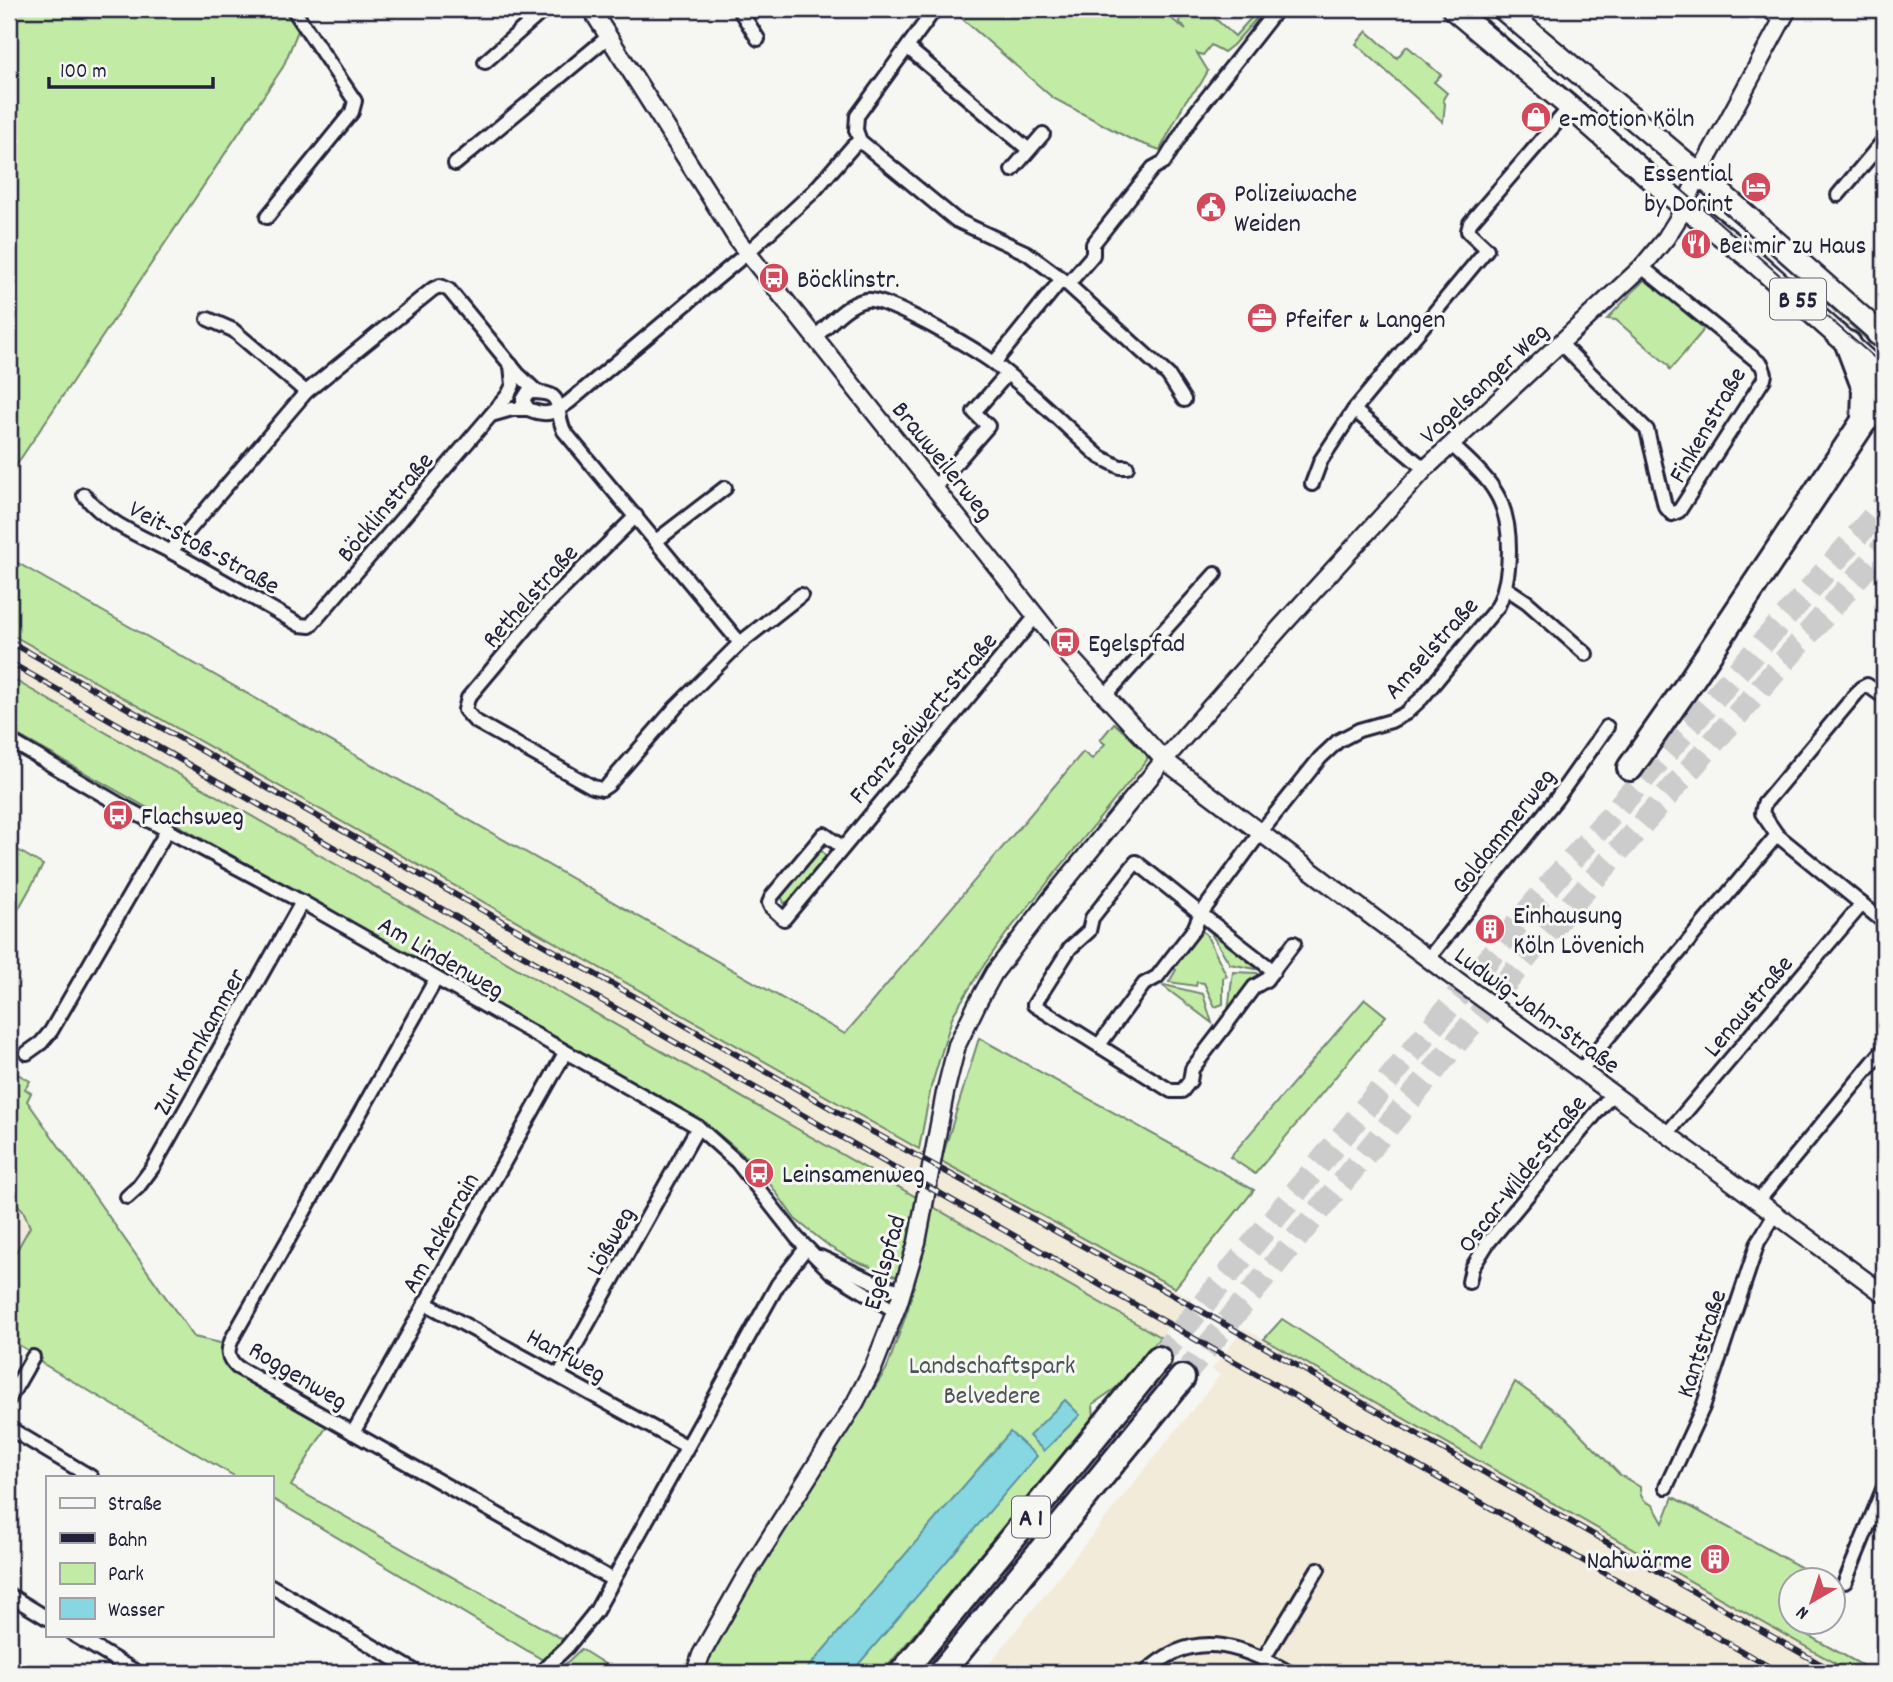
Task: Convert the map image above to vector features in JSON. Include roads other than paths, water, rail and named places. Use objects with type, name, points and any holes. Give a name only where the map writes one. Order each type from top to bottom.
[{"type":"highway","points":[[1848,344],[1865,389],[1864,421]]},
{"type":"highway","points":[[1630,768],[1864,421],[1884,404]]},
{"type":"highway","name":"A 1","points":[[902,1673],[1158,1359]]},
{"type":"highway","name":"A 1","points":[[941,1673],[1182,1378]]},
{"type":"main road","name":"B 55","points":[[1453,9],[1684,206],[1747,255],[1884,376]]},
{"type":"main road","name":"B 55","points":[[1503,9],[1699,174],[1883,335]]},
{"type":"street","points":[[267,217],[352,112],[355,101],[293,9]]},
{"type":"street","points":[[485,62],[545,9]]},
{"type":"street","name":"Brauweilerweg","points":[[591,9],[747,253],[1036,616],[1104,697],[1164,760]]},
{"type":"street","points":[[739,9],[758,39]]},
{"type":"street","points":[[935,9],[857,116],[856,130],[860,141],[957,220],[1027,253],[1065,282],[1168,375],[1184,400]]},
{"type":"street","points":[[994,363],[1065,282],[1093,255],[1093,244],[1153,168],[1164,162],[1200,106],[1278,9]]},
{"type":"street","points":[[1767,9],[1785,15]]},
{"type":"street","name":"Vogelsanger Weg","points":[[1164,760],[1425,469],[1642,267],[1666,238],[1785,15]]},
{"type":"street","points":[[455,163],[609,36]]},
{"type":"street","points":[[908,48],[1029,150]]},
{"type":"street","points":[[1312,484],[1321,460],[1354,410],[1486,253],[1486,246],[1468,231],[1470,223],[1570,107]]},
{"type":"street","points":[[1012,170],[1044,134]]},
{"type":"street","points":[[1838,195],[1884,140]]},
{"type":"street","points":[[541,414],[548,415],[558,410],[583,391],[747,253],[814,191],[860,141]]},
{"type":"street","name":"Finkenstraße","points":[[1561,344],[1647,430],[1665,506],[1672,514],[1679,511],[1765,374],[1762,365],[1642,267]]},
{"type":"street","points":[[171,551],[306,391],[388,323],[432,289],[440,286],[449,290],[524,381],[538,393],[557,400],[564,431]]},
{"type":"street","points":[[814,338],[852,306],[866,300],[911,315],[994,363],[1100,457],[1119,467],[1127,467]]},
{"type":"street","points":[[208,318],[233,330],[306,391]]},
{"type":"street","points":[[505,399],[513,385],[511,365]]},
{"type":"street","points":[[935,487],[988,426],[974,412],[1007,374]]},
{"type":"street","points":[[505,399],[538,393],[572,396],[583,391]]},
{"type":"street","points":[[528,409],[523,400],[538,393]]},
{"type":"street","name":"Böcklinstraße","points":[[310,626],[505,399]]},
{"type":"street","points":[[491,415],[512,409],[528,409],[557,423],[740,643],[801,595]]},
{"type":"street","points":[[1354,410],[1425,469]]},
{"type":"street","name":"Amselstraße","points":[[1099,1045],[1144,984],[1157,977],[1194,929],[1200,915],[1311,768],[1338,741],[1359,730],[1398,717],[1422,698],[1498,606],[1506,588],[1508,545],[1505,519],[1497,494],[1451,444]]},
{"type":"street","points":[[656,541],[724,488]]},
{"type":"street","name":"Veit-Stoß-Straße","points":[[84,495],[114,522],[171,551],[300,625],[310,626]]},
{"type":"street","name":"Rethelstraße","points":[[636,516],[544,607],[468,698],[465,710],[475,721],[593,787],[602,789],[676,707],[740,643]]},
{"type":"street","points":[[1104,697],[1215,574]]},
{"type":"street","points":[[1506,588],[1527,602],[1586,654]]},
{"type":"street","name":"Franz-Seiwert-Straße","points":[[842,847],[824,834],[772,896],[769,902],[771,907],[784,919],[1036,616]]},
{"type":"street","points":[[1884,697],[1867,685],[1861,688],[1764,804],[1763,818],[1777,835],[1884,922]]},
{"type":"street","name":"Goldammerweg","points":[[1428,959],[1557,798],[1607,727]]},
{"type":"street","name":"Am Lindenweg","points":[[9,740],[122,806],[302,902],[698,1127],[737,1162],[811,1252],[831,1272],[895,1311]]},
{"type":"street","name":"Ludwig-Jahn-Straße","points":[[1164,760],[1428,959],[1884,1294]]},
{"type":"street","name":"Egelspfad","points":[[695,1673],[701,1655],[745,1577],[855,1403],[874,1366],[902,1291],[919,1231],[950,1069],[965,1026],[994,973],[1164,760]]},
{"type":"street","points":[[27,1053],[51,1031],[168,829]]},
{"type":"street","points":[[1580,1071],[1777,835]]},
{"type":"street","points":[[1274,971],[1136,862],[1092,918],[1089,931],[1070,948],[1034,1005],[1171,1091],[1182,1091],[1190,1081],[1192,1069],[1254,987],[1266,980],[1274,971],[1294,943]]},
{"type":"street","name":"Zur Kornkammer","points":[[127,1197],[153,1167],[302,902]]},
{"type":"street","name":"Lenaustraße","points":[[1666,1135],[1862,904]]},
{"type":"street","name":"Roggenweg","points":[[436,979],[324,1174],[228,1350],[231,1361],[237,1367],[612,1580]]},
{"type":"street","points":[[1759,1200],[1884,1049]]},
{"type":"street","name":"Am Ackerrain","points":[[353,1433],[565,1053]]},
{"type":"street","name":"Oscar-Wilde-Straße","points":[[1469,1282],[1472,1268],[1487,1244],[1612,1094]]},
{"type":"street","name":"Lößweg","points":[[559,1375],[698,1127]]},
{"type":"street","name":"Kantstraße","points":[[1666,1487],[1703,1407],[1758,1242],[1776,1213]]},
{"type":"street","points":[[540,1673],[582,1631],[778,1284],[811,1252]]},
{"type":"street","name":"Am Lindenweg","points":[[811,1252],[883,1286],[902,1291]]},
{"type":"street","name":"Hanfweg","points":[[425,1303],[686,1447]]},
{"type":"street","points":[[9,1399],[33,1357]]},
{"type":"street","points":[[9,1428],[88,1476]]},
{"type":"street","points":[[1848,1575],[1884,1487]]},
{"type":"street","points":[[1264,1658],[1318,1569]]},
{"type":"street","points":[[273,1587],[418,1673]]},
{"type":"street","points":[[9,1595],[46,1617]]},
{"type":"street","points":[[76,1636],[138,1673]]},
{"type":"street","points":[[1145,1673],[1170,1655],[1186,1648],[1209,1644],[1237,1648],[1264,1658],[1290,1673]]},
{"type":"water","points":[[1065,1400],[1080,1415],[1044,1451],[1029,1436]]},
{"type":"water","points":[[1010,1432],[1037,1456],[851,1673],[811,1673],[807,1669]]},
{"type":"tunnel","points":[[1158,1359],[1548,887],[1884,505]]},
{"type":"tunnel","points":[[1182,1378],[1538,943],[1884,547]]},
{"type":"tram line","points":[[1474,9],[1884,366]]},
{"type":"railway","points":[[9,641],[871,1131],[1175,1296],[1836,1673]]},
{"type":"railway","points":[[9,662],[1780,1673]]},
{"type":"place","name":"e-motion Köln","points":[[1536,117]]},
{"type":"place","name":"Essential by Dorint","points":[[1756,187]]},
{"type":"place","name":"Polizeiwache Weiden","points":[[1211,207]]},
{"type":"place","name":"Bei mir zu Haus","points":[[1696,244]]},
{"type":"place","name":"Böcklinstr.","points":[[774,278]]},
{"type":"place","name":"Pfeifer & Langen","points":[[1262,318]]},
{"type":"place","name":"Egelspfad","points":[[1065,642]]},
{"type":"place","name":"Flachsweg","points":[[118,815]]},
{"type":"place","name":"Einhausung Köln Lövenich","points":[[1490,929]]},
{"type":"place","name":"Leinsamenweg","points":[[759,1173]]},
{"type":"place","name":"Nahwärme","points":[[1715,1559]]},
{"type":"park label","name":"Landschaftspark Belvedere","points":[[992,1379]]}]
